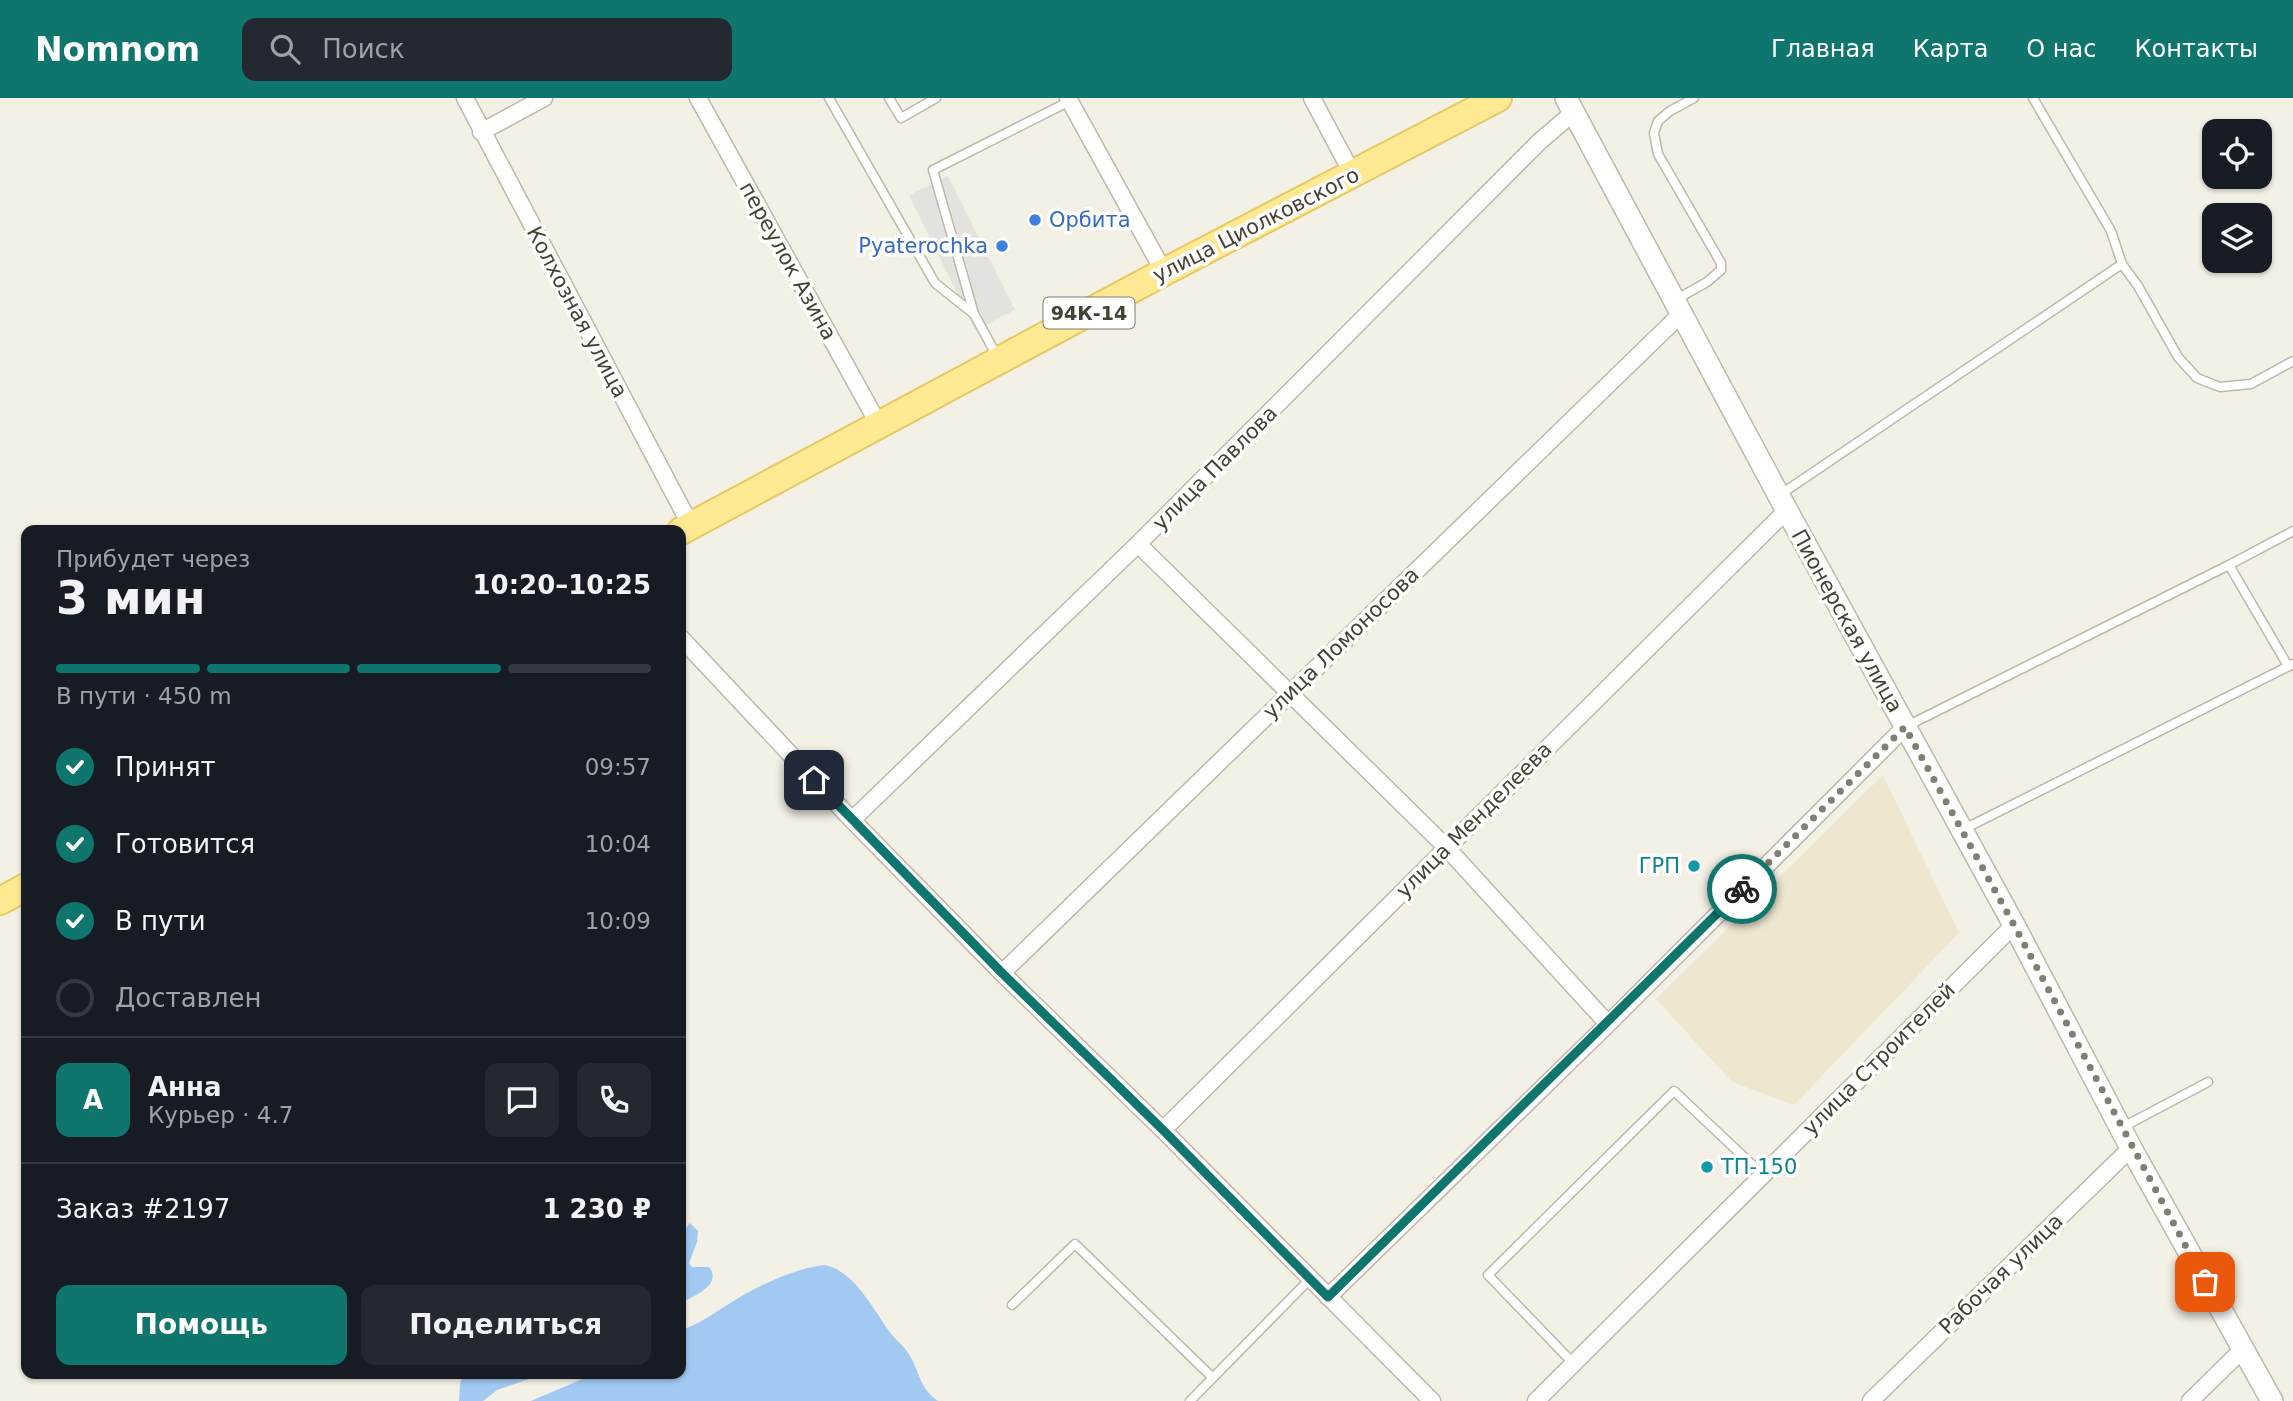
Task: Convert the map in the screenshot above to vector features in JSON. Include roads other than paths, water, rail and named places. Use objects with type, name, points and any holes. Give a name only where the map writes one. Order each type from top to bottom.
[{"type":"main road","name":"улица Циолковского","points":[[686,528],[1164,272],[1498,98]]},
{"type":"main road","points":[[0,901],[21,890]]},
{"type":"street","name":"Колхозная улица","points":[[465,98],[684,525]]},
{"type":"street","points":[[481,132],[544,98]]},
{"type":"street","name":"переулок Азина","points":[[698,98],[879,425]]},
{"type":"street","points":[[1312,98],[1353,175]]},
{"type":"street","points":[[1069,100],[1164,272]]},
{"type":"street","name":"Пионерская улица","points":[[1570,105],[1783,503],[2014,925],[2131,1148],[2272,1401]]},
{"type":"street","name":"улица Павлова","points":[[852,820],[1138,544],[1539,142],[1570,105]]},
{"type":"street","name":"улица Ломоносова","points":[[1002,973],[1677,307]]},
{"type":"street","name":"улица Менделеева","points":[[1163,1130],[1446,847],[1783,503]]},
{"type":"street","points":[[1138,544],[1446,847],[1608,1024]]},
{"type":"street","points":[[686,643],[852,820],[1002,973],[1163,1130],[1432,1401]]},
{"type":"street","points":[[1328,1297],[1608,1024],[1905,727]]},
{"type":"street","name":"улица Строителей","points":[[1536,1401],[2014,925]]},
{"type":"street","name":"Рабочая улица","points":[[1871,1401],[2131,1148]]},
{"type":"street","points":[[2190,1401],[2242,1350]]},
{"type":"lane","points":[[829,98],[935,283],[974,314]]},
{"type":"lane","points":[[890,98],[901,118],[936,98]]},
{"type":"lane","points":[[1677,307],[1721,270],[1721,263],[1658,154],[1654,133],[1658,121],[1694,98]]},
{"type":"lane","points":[[2033,98],[2110,232],[2122,264],[2178,357],[2197,377],[2220,387],[2251,384],[2293,360]]},
{"type":"lane","points":[[1000,360],[974,314],[933,170],[1069,100]]},
{"type":"lane","points":[[1783,503],[2122,264]]},
{"type":"lane","points":[[1905,727],[2293,531]]},
{"type":"lane","points":[[1961,830],[2291,665],[2229,565]]},
{"type":"lane","points":[[2121,1128],[2208,1082]]},
{"type":"lane","points":[[1573,1363],[1488,1275],[1527,1236],[1674,1091],[1763,1175]]},
{"type":"lane","points":[[1012,1305],[1075,1244],[1213,1377]]},
{"type":"lane","points":[[1190,1401],[1310,1279]]},
{"type":"water","points":[[690,1223],[698,1231],[689,1263],[692,1267],[709,1267],[712,1279],[705,1289],[686,1300],[686,1228]]},
{"type":"water","points":[[824,1265],[835,1269],[855,1284],[908,1353],[927,1391],[938,1401],[531,1401],[582,1379],[686,1379],[686,1328],[747,1293],[811,1267]]},
{"type":"water","points":[[462,1379],[529,1379],[497,1390],[483,1401],[459,1401]]},
{"type":"place","name":"Орбита","points":[[1035,220]]},
{"type":"place","name":"Pyaterochka","points":[[1002,246]]},
{"type":"place","name":"ГРП","points":[[1694,866]]},
{"type":"place","name":"ТП-150","points":[[1707,1167]]}]
